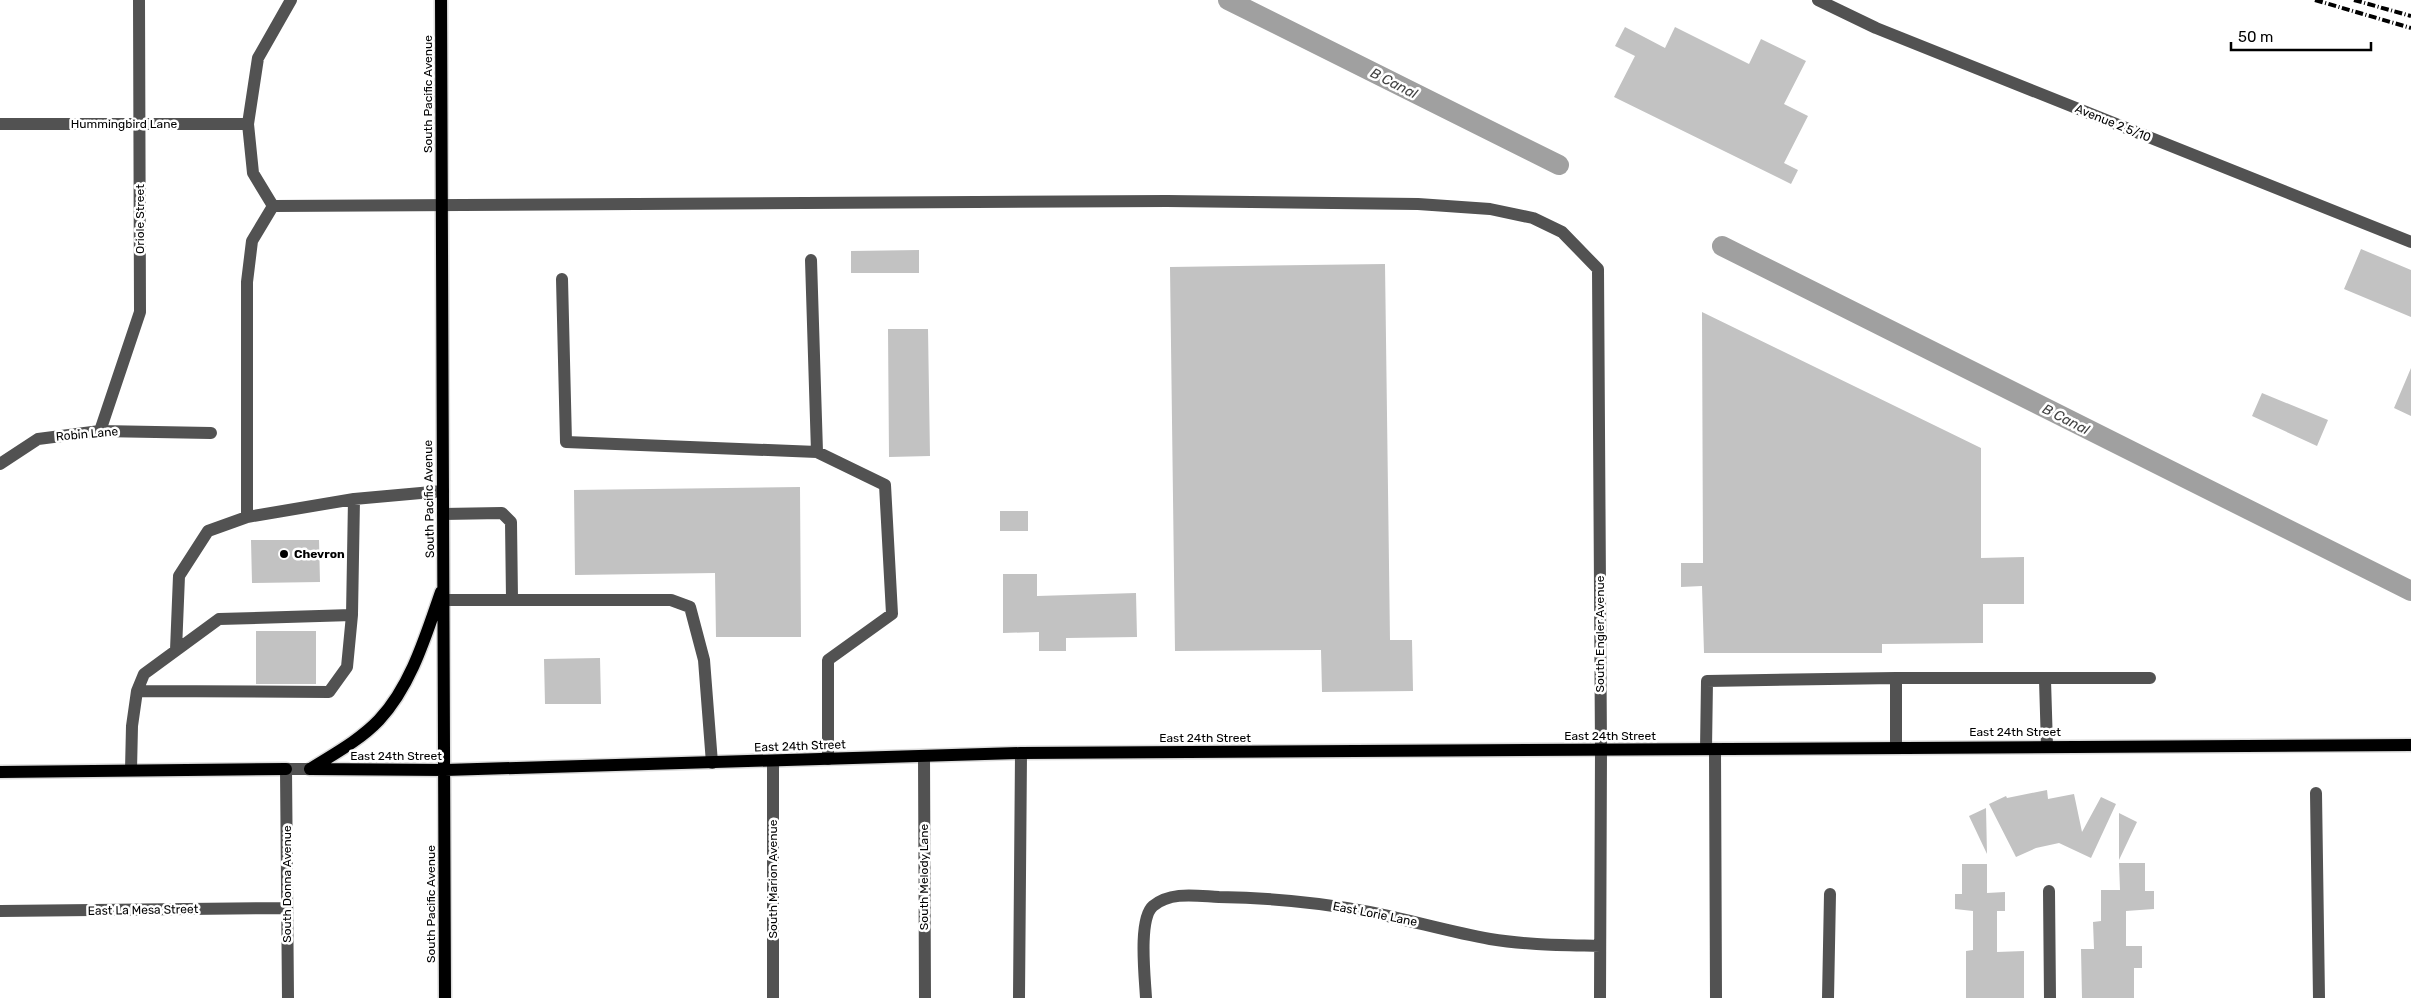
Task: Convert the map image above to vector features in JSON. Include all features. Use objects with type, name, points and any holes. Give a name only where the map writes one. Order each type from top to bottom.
[{"type":"main road","name":"South Pacific Avenue","points":[[441,0],[445,998]]},
{"type":"main road","points":[[310,769],[358,738],[380,719],[400,690],[422,645],[444,582]]},
{"type":"main road","name":"East 24th Street","points":[[310,769],[445,770],[1021,753],[2411,745]]},
{"type":"main road","name":"East 24th Street","points":[[0,772],[286,769]]},
{"type":"street","name":"Oriole Street","points":[[100,431],[140,312],[139,0]]},
{"type":"street","points":[[273,206],[253,173],[248,124],[258,58],[291,0]]},
{"type":"street","name":"Avenue 2 5/10","points":[[1818,0],[1885,32],[2411,242]]},
{"type":"street","name":"Hummingbird Lane","points":[[0,124],[248,124]]},
{"type":"street","name":"South Engler Avenue","points":[[442,204],[1157,201],[1418,204],[1490,209],[1533,218],[1562,232],[1598,269],[1601,749],[1600,998]]},
{"type":"street","points":[[273,206],[442,204]]},
{"type":"street","points":[[247,517],[247,282],[252,241],[273,206]]},
{"type":"street","points":[[811,260],[817,452]]},
{"type":"street","points":[[562,279],[566,442],[817,452],[885,485],[892,614],[828,660],[828,759]]},
{"type":"street","name":"Robin Lane","points":[[0,464],[38,439],[100,431],[211,433]]},
{"type":"street","points":[[176,650],[179,576],[208,532],[247,517],[354,499],[443,491]]},
{"type":"street","points":[[136,691],[329,692],[347,667],[352,615],[354,499]]},
{"type":"street","points":[[443,514],[502,514],[511,522],[512,599]]},
{"type":"street","points":[[444,600],[671,600],[690,607],[704,660],[712,763]]},
{"type":"street","points":[[130,770],[136,691],[144,674],[219,619],[352,615]]},
{"type":"street","points":[[1896,678],[1896,747]]},
{"type":"street","points":[[1716,998],[1708,681],[1896,678],[2046,680],[2150,678]]},
{"type":"street","points":[[2046,680],[2047,746]]},
{"type":"street","points":[[1019,998],[1021,753]]},
{"type":"street","name":"South Melody Lane","points":[[924,756],[925,998]]},
{"type":"street","name":"South Marion Avenue","points":[[774,761],[774,998]]},
{"type":"street","name":"East 24th Street","points":[[286,769],[310,769]]},
{"type":"street","name":"South Donna Avenue","points":[[286,769],[288,998]]},
{"type":"street","points":[[2316,793],[2319,998]]},
{"type":"street","points":[[2049,891],[2050,998]]},
{"type":"street","points":[[1828,998],[1830,894]]},
{"type":"street","name":"East Lorie Lane","points":[[1146,998],[1144,929],[1152,907],[1174,896],[1265,898],[1368,911],[1490,939],[1524,943],[1600,946]]},
{"type":"street","name":"East La Mesa Street","points":[[0,912],[287,908]]},
{"type":"building","points":[[1625,27],[1665,48],[1675,27],[1749,64],[1761,39],[1806,61],[1784,104],[1808,116],[1784,163],[1798,170],[1791,184],[1614,97],[1635,56],[1615,46]]},
{"type":"building","points":[[2361,249],[2411,270],[2411,317],[2344,289]]},
{"type":"building","points":[[919,250],[919,273],[851,273],[851,251]]},
{"type":"building","points":[[1385,264],[1390,640],[1412,640],[1413,691],[1322,692],[1321,650],[1175,651],[1170,267]]},
{"type":"building","points":[[1702,312],[1981,448],[1981,558],[2024,557],[2024,604],[1983,604],[1983,643],[1882,644],[1882,653],[1704,653],[1702,586],[1681,587],[1681,563],[1703,563]]},
{"type":"building","points":[[888,329],[928,329],[930,456],[889,457]]},
{"type":"building","points":[[2411,368],[2411,416],[2394,408]]},
{"type":"building","points":[[2262,393],[2328,420],[2317,446],[2252,416]]},
{"type":"building","points":[[800,487],[801,637],[716,637],[715,573],[575,575],[574,490]]},
{"type":"building","points":[[1000,511],[1028,511],[1028,531],[1000,531]]},
{"type":"building","points":[[251,540],[319,540],[320,582],[252,583]]},
{"type":"building","points":[[1003,574],[1037,574],[1037,596],[1136,593],[1137,637],[1066,638],[1066,651],[1039,651],[1039,632],[1003,633]]},
{"type":"building","points":[[256,631],[316,631],[316,684],[256,684]]},
{"type":"building","points":[[600,658],[601,704],[545,704],[544,659]]},
{"type":"building","points":[[2047,790],[2048,799],[2074,794],[2082,832],[2101,797],[2116,804],[2091,858],[2059,843],[2036,848],[2016,857],[1989,804],[2006,796],[2007,798]]},
{"type":"building","points":[[1986,808],[1987,854],[1969,816]]},
{"type":"building","points":[[2119,813],[2137,822],[2119,860]]},
{"type":"building","points":[[2119,863],[2145,863],[2145,891],[2154,891],[2154,909],[2126,911],[2126,946],[2142,946],[2142,968],[2134,968],[2134,998],[2082,998],[2081,949],[2094,949],[2093,922],[2101,921],[2101,890],[2120,890]]},
{"type":"building","points":[[1962,864],[1987,864],[1987,893],[2005,892],[2005,911],[1997,911],[1997,952],[2024,951],[2024,998],[1966,998],[1966,951],[1973,950],[1973,911],[1955,909],[1955,894],[1962,894]]},
{"type":"waterway","name":"B Canal","points":[[1228,0],[1559,165]]},
{"type":"waterway","name":"B Canal","points":[[1722,246],[2411,591]]},
{"type":"railway","points":[[2315,0],[2411,28]]},
{"type":"railway","points":[[2354,0],[2411,16]]},
{"type":"place","name":"Chevron","points":[[284,554]]}]
